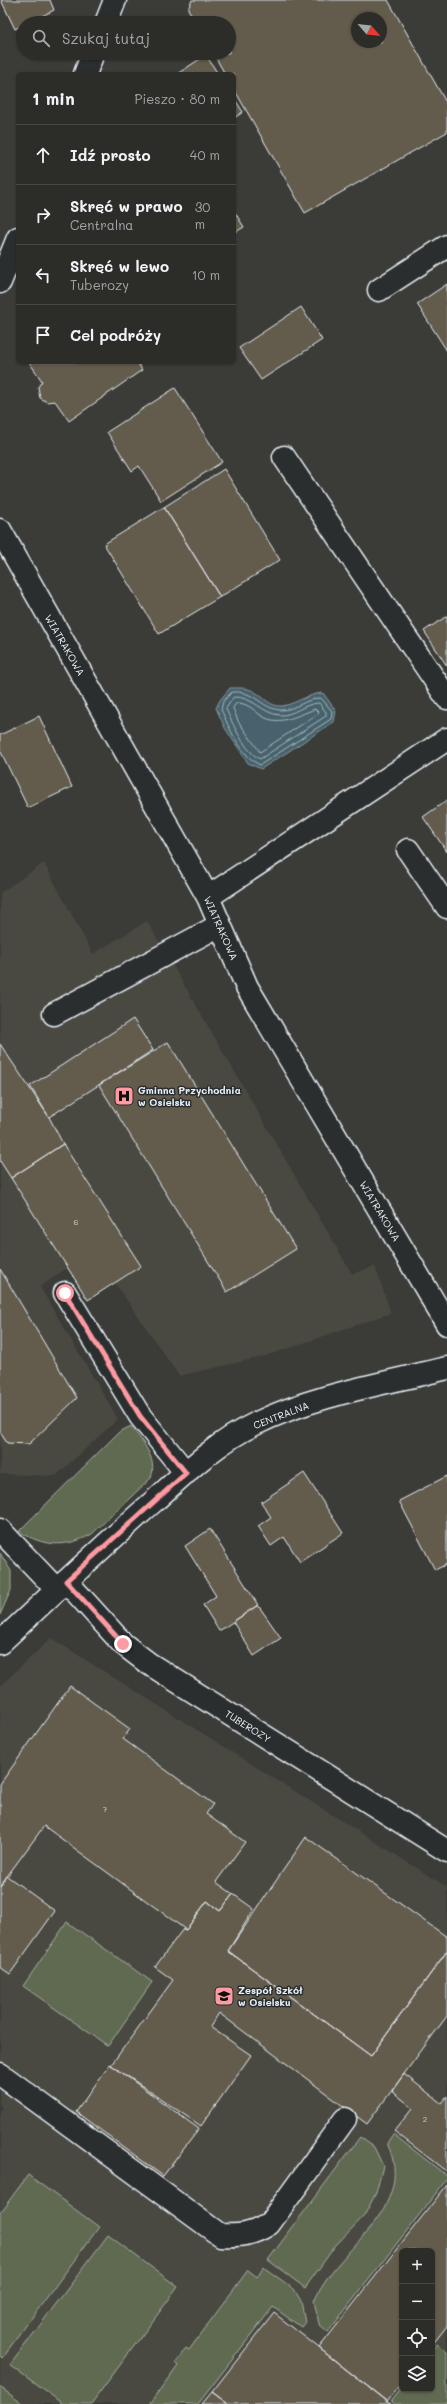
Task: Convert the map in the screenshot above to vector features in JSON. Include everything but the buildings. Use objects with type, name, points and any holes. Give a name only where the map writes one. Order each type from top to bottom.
[{"type":"street","points":[[86,72],[90,60]]},
{"type":"street","points":[[0,282],[16,243]]},
{"type":"street","points":[[379,290],[447,246]]},
{"type":"street","points":[[284,457],[447,698]]},
{"type":"street","name":"WIATRAKOWA","points":[[0,530],[208,897],[247,987],[447,1324]]},
{"type":"street","points":[[208,897],[447,739]]},
{"type":"street","points":[[408,850],[447,907]]},
{"type":"street","points":[[54,1014],[220,925]]},
{"type":"street","points":[[65,1293],[140,1416],[186,1473]]},
{"type":"street","name":"CENTRALNA","points":[[0,1643],[186,1473],[231,1437],[277,1414],[375,1385],[447,1368]]},
{"type":"street","name":"TUBEROZY","points":[[0,1530],[123,1644],[148,1663],[447,1851]]},
{"type":"street","points":[[0,2074],[220,2235],[238,2236],[254,2234],[269,2224],[345,2119]]},
{"type":"shaded area","name":"Gminna Przychodnia w Osielsku","points":[[44,863],[93,954],[147,921],[352,1274],[375,1266],[391,1313],[266,1356],[179,1376],[115,1283],[88,1300],[67,1268],[40,1287],[118,1419],[56,1476],[0,1474],[0,893]]},
{"type":"shaded area","name":"Zespół Szkół w Osielsku","points":[[51,1638],[447,1887],[447,2404],[0,2404],[0,2111],[2,2107],[0,2105],[0,1686]]},
{"type":"green space","points":[[131,1426],[148,1450],[151,1457],[153,1471],[151,1478],[92,1534],[73,1542],[55,1544],[37,1540],[19,1531],[119,1432]]},
{"type":"green space","points":[[0,1553],[11,1571],[11,1590],[0,1615]]},
{"type":"green space","points":[[67,1922],[152,1982],[108,2046],[23,1986]]},
{"type":"green space","points":[[393,2134],[447,2176],[447,2179],[328,2332],[319,2324],[314,2301],[325,2281],[371,2227],[384,2208],[392,2188],[394,2167],[387,2143]]},
{"type":"green space","points":[[360,2137],[374,2147],[383,2166],[376,2193],[364,2216],[335,2246],[305,2288],[268,2260]]},
{"type":"green space","points":[[28,2175],[99,2227],[2,2358],[0,2356],[0,2213]]},
{"type":"green space","points":[[108,2235],[178,2287],[91,2404],[63,2404],[10,2365]]},
{"type":"green space","points":[[263,2267],[294,2289],[301,2301],[305,2322],[301,2327],[273,2307],[198,2404],[150,2404],[178,2366],[175,2363],[186,2348],[189,2350],[248,2270],[257,2277]]},
{"type":"green space","points":[[437,2344],[447,2352],[447,2404],[393,2404],[391,2402],[399,2392],[435,2392],[435,2346]]},
{"type":"green space","points":[[0,2387],[23,2404],[0,2404]]},
{"type":"water","points":[[230,688],[252,690],[274,705],[278,706],[287,705],[312,695],[323,693],[336,711],[334,722],[261,769],[248,763],[225,728],[216,708],[220,700]]},
{"type":"place","name":"Gminna Przychodnia w Osielsku","points":[[124,1096]]},
{"type":"place","name":"Zespół Szkół w Osielsku","points":[[224,1996]]},
{"type":"route","points":[[65,1293],[140,1416],[186,1473],[66,1581],[123,1644]]}]
